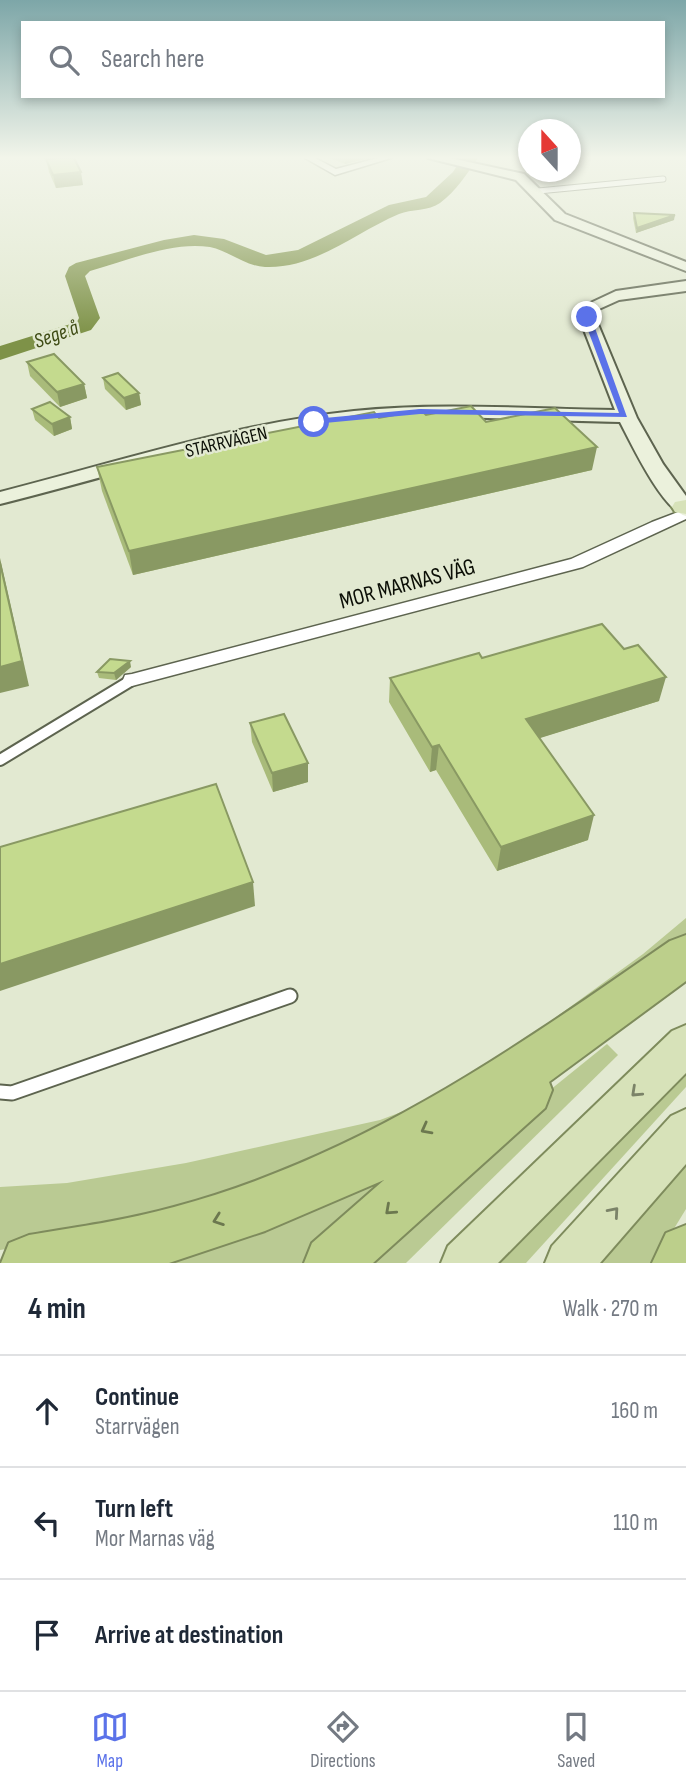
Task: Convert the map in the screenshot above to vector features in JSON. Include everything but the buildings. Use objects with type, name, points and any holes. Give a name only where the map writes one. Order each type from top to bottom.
[{"type":"highway","points":[[29,1263],[105,1250],[194,1229],[300,1190],[390,1148],[467,1107],[686,955]]},
{"type":"highway","points":[[332,1263],[492,1118],[686,961]]},
{"type":"highway","points":[[680,1263],[686,1253]]},
{"type":"main road","points":[[465,1263],[686,1045]]},
{"type":"main road","points":[[569,1263],[686,1130]]},
{"type":"street","points":[[560,217],[686,267]]},
{"type":"street","points":[[685,509],[650,463],[624,415],[587,317],[592,306],[616,296],[686,286]]},
{"type":"street","name":"STARRVÄGEN","points":[[0,498],[248,434],[314,422],[420,412],[624,415]]},
{"type":"street","name":"MOR MARNAS VÄG","points":[[132,680],[577,563],[606,552],[685,509]]},
{"type":"lane","points":[[0,760],[132,680]]},
{"type":"lane","points":[[0,1092],[12,1093],[290,996]]},
{"type":"green space","points":[[686,918],[686,939],[496,1073],[260,1187],[44,1243],[0,1250],[0,1187],[67,1183],[186,1163],[380,1120],[428,1102],[537,1031],[643,954]]},
{"type":"green space","points":[[607,1044],[618,1055],[406,1263],[351,1263],[497,1133]]},
{"type":"green space","points":[[686,1056],[686,1087],[526,1263],[484,1263]]},
{"type":"green space","points":[[461,1128],[308,1263],[118,1263]]},
{"type":"green space","points":[[686,1157],[686,1209],[653,1263],[597,1263]]},
{"type":"waterway","name":"Sege å","points":[[0,353],[84,326],[90,318],[75,276],[76,271],[83,267],[164,245],[194,240],[218,243],[251,258],[266,261],[302,255],[380,217]]},
{"type":"route","points":[[314,422],[353,416],[420,412],[624,415],[587,317]]}]
